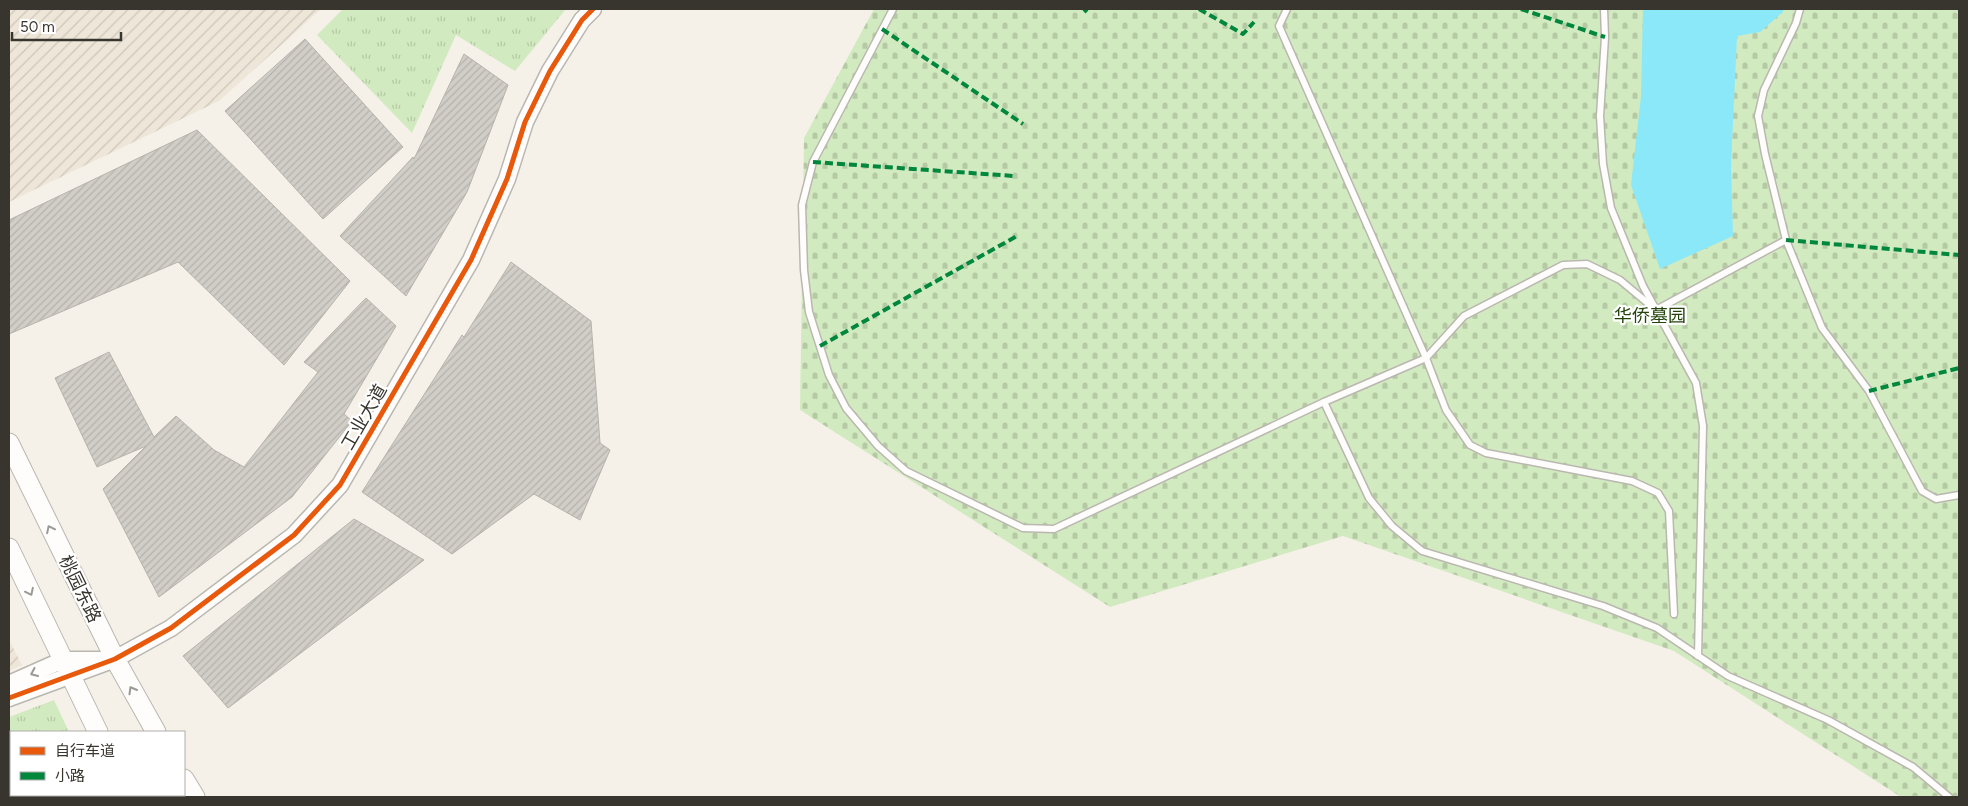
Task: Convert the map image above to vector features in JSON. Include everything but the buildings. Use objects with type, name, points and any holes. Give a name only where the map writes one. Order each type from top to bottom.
[{"type":"main road","name":"桃园东路","points":[[9,443],[115,660],[155,731]]},
{"type":"main road","points":[[9,548],[98,731]]},
{"type":"main road","points":[[185,781],[195,797]]},
{"type":"street","name":"工业大道","points":[[9,684],[67,668],[115,660],[171,628],[294,535],[340,485],[471,260],[507,179],[529,114],[550,71],[582,20],[593,9]]},
{"type":"street","name":"工业大道","points":[[9,698],[67,668]]},
{"type":"lane","points":[[893,9],[813,162],[802,205],[804,270],[810,312],[829,374],[846,408],[878,446],[906,471],[1023,528],[1054,529],[1324,402],[1426,358],[1464,316],[1563,265],[1587,264],[1620,280],[1656,310]]},
{"type":"lane","points":[[1288,9],[1279,26],[1426,358],[1446,410],[1470,445],[1486,453],[1632,481],[1658,493],[1669,511],[1674,614]]},
{"type":"lane","points":[[1604,9],[1605,37],[1600,116],[1603,164],[1611,208],[1643,286],[1696,383],[1703,426],[1698,656]]},
{"type":"lane","points":[[1800,9],[1796,23],[1764,90],[1758,116],[1765,154],[1786,240],[1822,328],[1869,391],[1922,491],[1936,499],[1959,495]]},
{"type":"lane","points":[[1656,310],[1786,240]]},
{"type":"lane","points":[[1324,402],[1369,498],[1392,526],[1422,551],[1603,606],[1657,628],[1728,676],[1828,720],[1913,767],[1949,797]]},
{"type":"shaded area","points":[[9,9],[321,9],[219,101],[9,202]]},
{"type":"shaded area","points":[[9,640],[22,665],[9,671]]},
{"type":"green space","points":[[343,9],[566,9],[515,71],[456,35],[412,133],[317,35]]},
{"type":"green space","name":"华侨墓园","points":[[874,9],[1959,9],[1959,797],[1901,797],[1674,651],[1343,536],[1110,607],[800,410],[804,138]]},
{"type":"green space","points":[[54,700],[69,731],[10,731],[10,796],[100,797],[9,797],[9,717]]},
{"type":"water","points":[[1643,9],[1783,9],[1783,12],[1760,32],[1737,36],[1731,165],[1733,236],[1660,269],[1631,185],[1641,96]]},
{"type":"marked path","points":[[1084,9],[1087,12]]},
{"type":"marked path","points":[[1199,9],[1243,34],[1254,22]]},
{"type":"marked path","points":[[1521,9],[1605,37]]},
{"type":"marked path","points":[[882,29],[1023,124]]},
{"type":"marked path","points":[[813,162],[1014,176]]},
{"type":"marked path","points":[[820,346],[1017,236]]},
{"type":"marked path","points":[[1786,240],[1959,255]]},
{"type":"marked path","points":[[1869,391],[1959,368]]},
{"type":"cycle path","points":[[9,698],[115,659],[171,628],[294,535],[340,485],[471,260],[507,179],[525,122],[550,71],[582,20],[593,9]]}]
